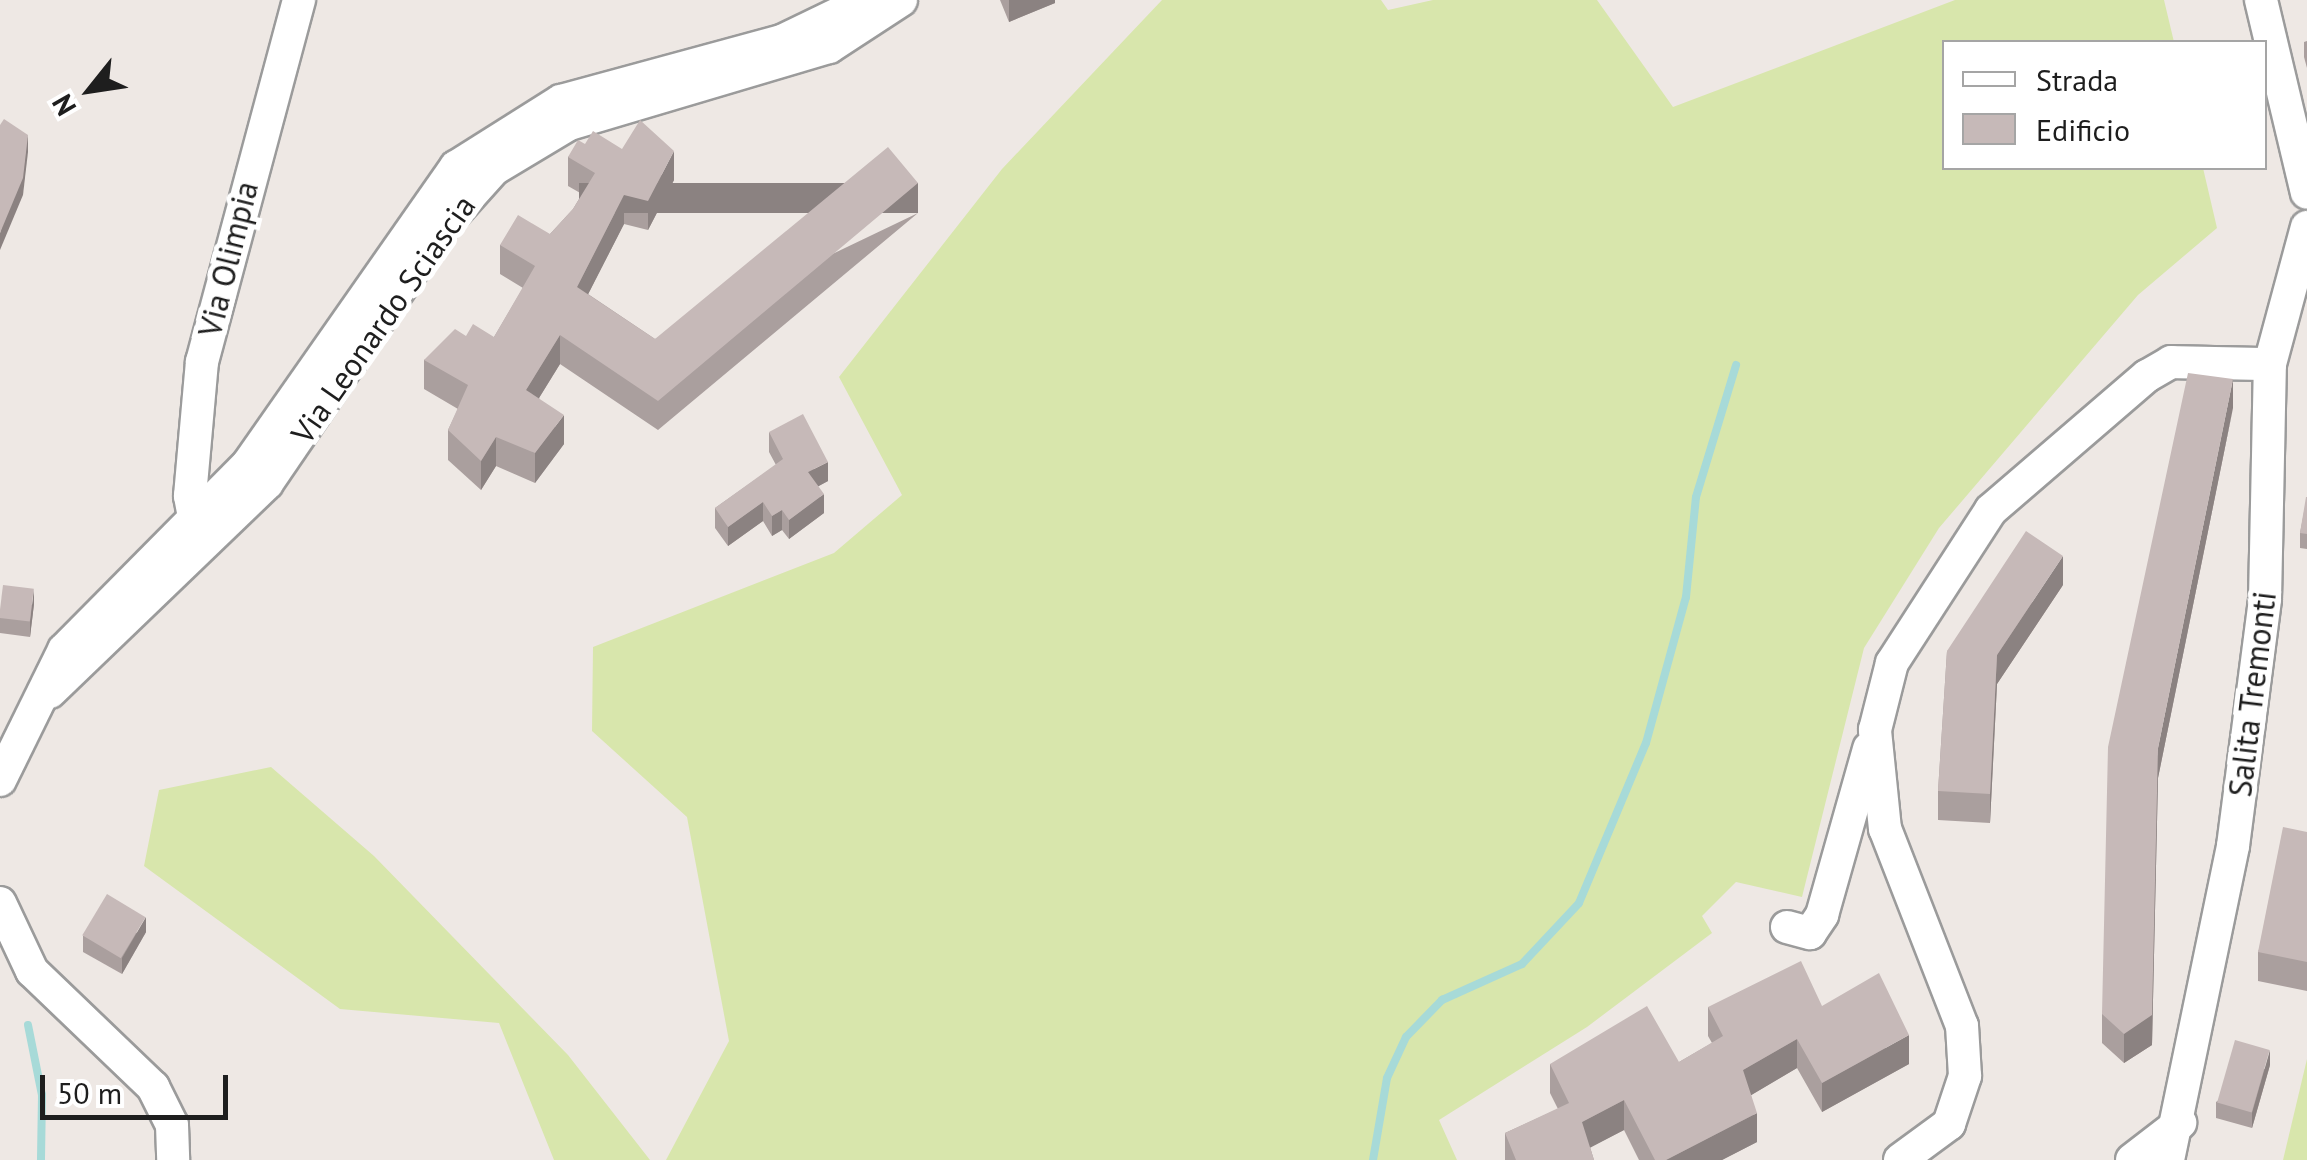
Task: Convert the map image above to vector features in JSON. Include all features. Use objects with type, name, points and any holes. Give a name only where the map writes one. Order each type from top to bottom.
[{"type":"street","name":"Via Olimpia","points":[[198,538],[206,343],[299,0]]},
{"type":"street","name":"Via Leonardo Sciascia","points":[[0,780],[42,697],[198,538],[267,482],[326,375],[456,167],[518,121],[782,41],[867,0]]},
{"type":"street","name":"Via Leonardo Sciascia","points":[[381,292],[459,204],[529,144],[598,114],[815,52],[901,0]]},
{"type":"street","points":[[2261,0],[2307,193]]},
{"type":"street","name":"Salita Tremonti","points":[[2168,1160],[2180,1122],[2234,846],[2265,598],[2270,364],[2307,227]]},
{"type":"street","points":[[1787,927],[1810,933],[1822,915],[1892,663],[1990,510],[2170,362],[2270,364]]},
{"type":"street","points":[[1875,730],[1885,830],[1962,1026],[1964,1059],[1949,1124],[1900,1160]]},
{"type":"street","points":[[0,902],[32,970],[153,1087],[172,1126],[173,1160]]},
{"type":"street","points":[[2132,1160],[2180,1122]]},
{"type":"green space","points":[[1162,0],[1381,0],[1388,10],[1433,0],[1597,0],[1673,107],[1955,0],[2164,0],[2174,40],[1942,40],[1942,170],[2203,170],[2217,228],[2138,295],[1939,528],[1864,648],[1802,897],[1736,882],[1702,916],[1712,933],[1587,1027],[1439,1120],[1457,1160],[666,1160],[729,1041],[687,817],[592,731],[593,647],[834,553],[902,495],[839,377],[1002,169]]},
{"type":"green space","points":[[271,767],[374,856],[568,1055],[650,1160],[554,1160],[499,1023],[340,1009],[144,866],[159,790]]},
{"type":"green space","points":[[2307,1059],[2307,1160],[2283,1160]]},
{"type":"building","points":[[4,119],[28,135],[23,178],[0,233],[0,125]]},
{"type":"building","points":[[640,120],[674,151],[648,201],[624,195],[577,287],[655,339],[888,147],[918,183],[658,401],[560,335],[526,390],[564,415],[535,453],[496,437],[481,461],[448,430],[468,385],[424,360],[455,329],[466,336],[473,324],[494,337],[535,266],[500,245],[518,215],[550,234],[573,209],[595,173],[568,157],[578,140],[585,144],[593,131],[622,149]]},
{"type":"building","points":[[2188,373],[2233,379],[2158,748],[2152,1015],[2124,1034],[2102,1014],[2108,747]]},
{"type":"building","points":[[803,414],[828,462],[808,472],[824,494],[789,520],[782,510],[772,516],[763,502],[728,527],[715,508],[783,459],[769,432]]},
{"type":"building","points":[[2307,497],[2307,534],[2300,533]]},
{"type":"building","points":[[2026,531],[2063,556],[1997,655],[1990,794],[1938,791],[1947,651]]},
{"type":"building","points":[[3,585],[34,589],[30,622],[0,618]]},
{"type":"building","points":[[2283,827],[2307,832],[2307,962],[2258,952]]},
{"type":"building","points":[[107,894],[146,917],[121,958],[82,935]]},
{"type":"building","points":[[1801,961],[1822,1006],[1879,973],[1909,1035],[1822,1083],[1797,1039],[1743,1070],[1757,1113],[1666,1160],[1655,1160],[1624,1100],[1582,1122],[1594,1160],[1516,1160],[1505,1133],[1569,1103],[1550,1064],[1647,1006],[1679,1062],[1723,1036],[1708,1007]]},
{"type":"building","points":[[2235,1040],[2270,1050],[2252,1112],[2217,1102]]},
{"type":"waterway","points":[[1373,1160],[1387,1078],[1406,1037],[1442,1000],[1522,964],[1579,903],[1646,743],[1686,597],[1696,497],[1736,365]]},
{"type":"waterway","points":[[28,1025],[42,1095],[41,1160]]}]
